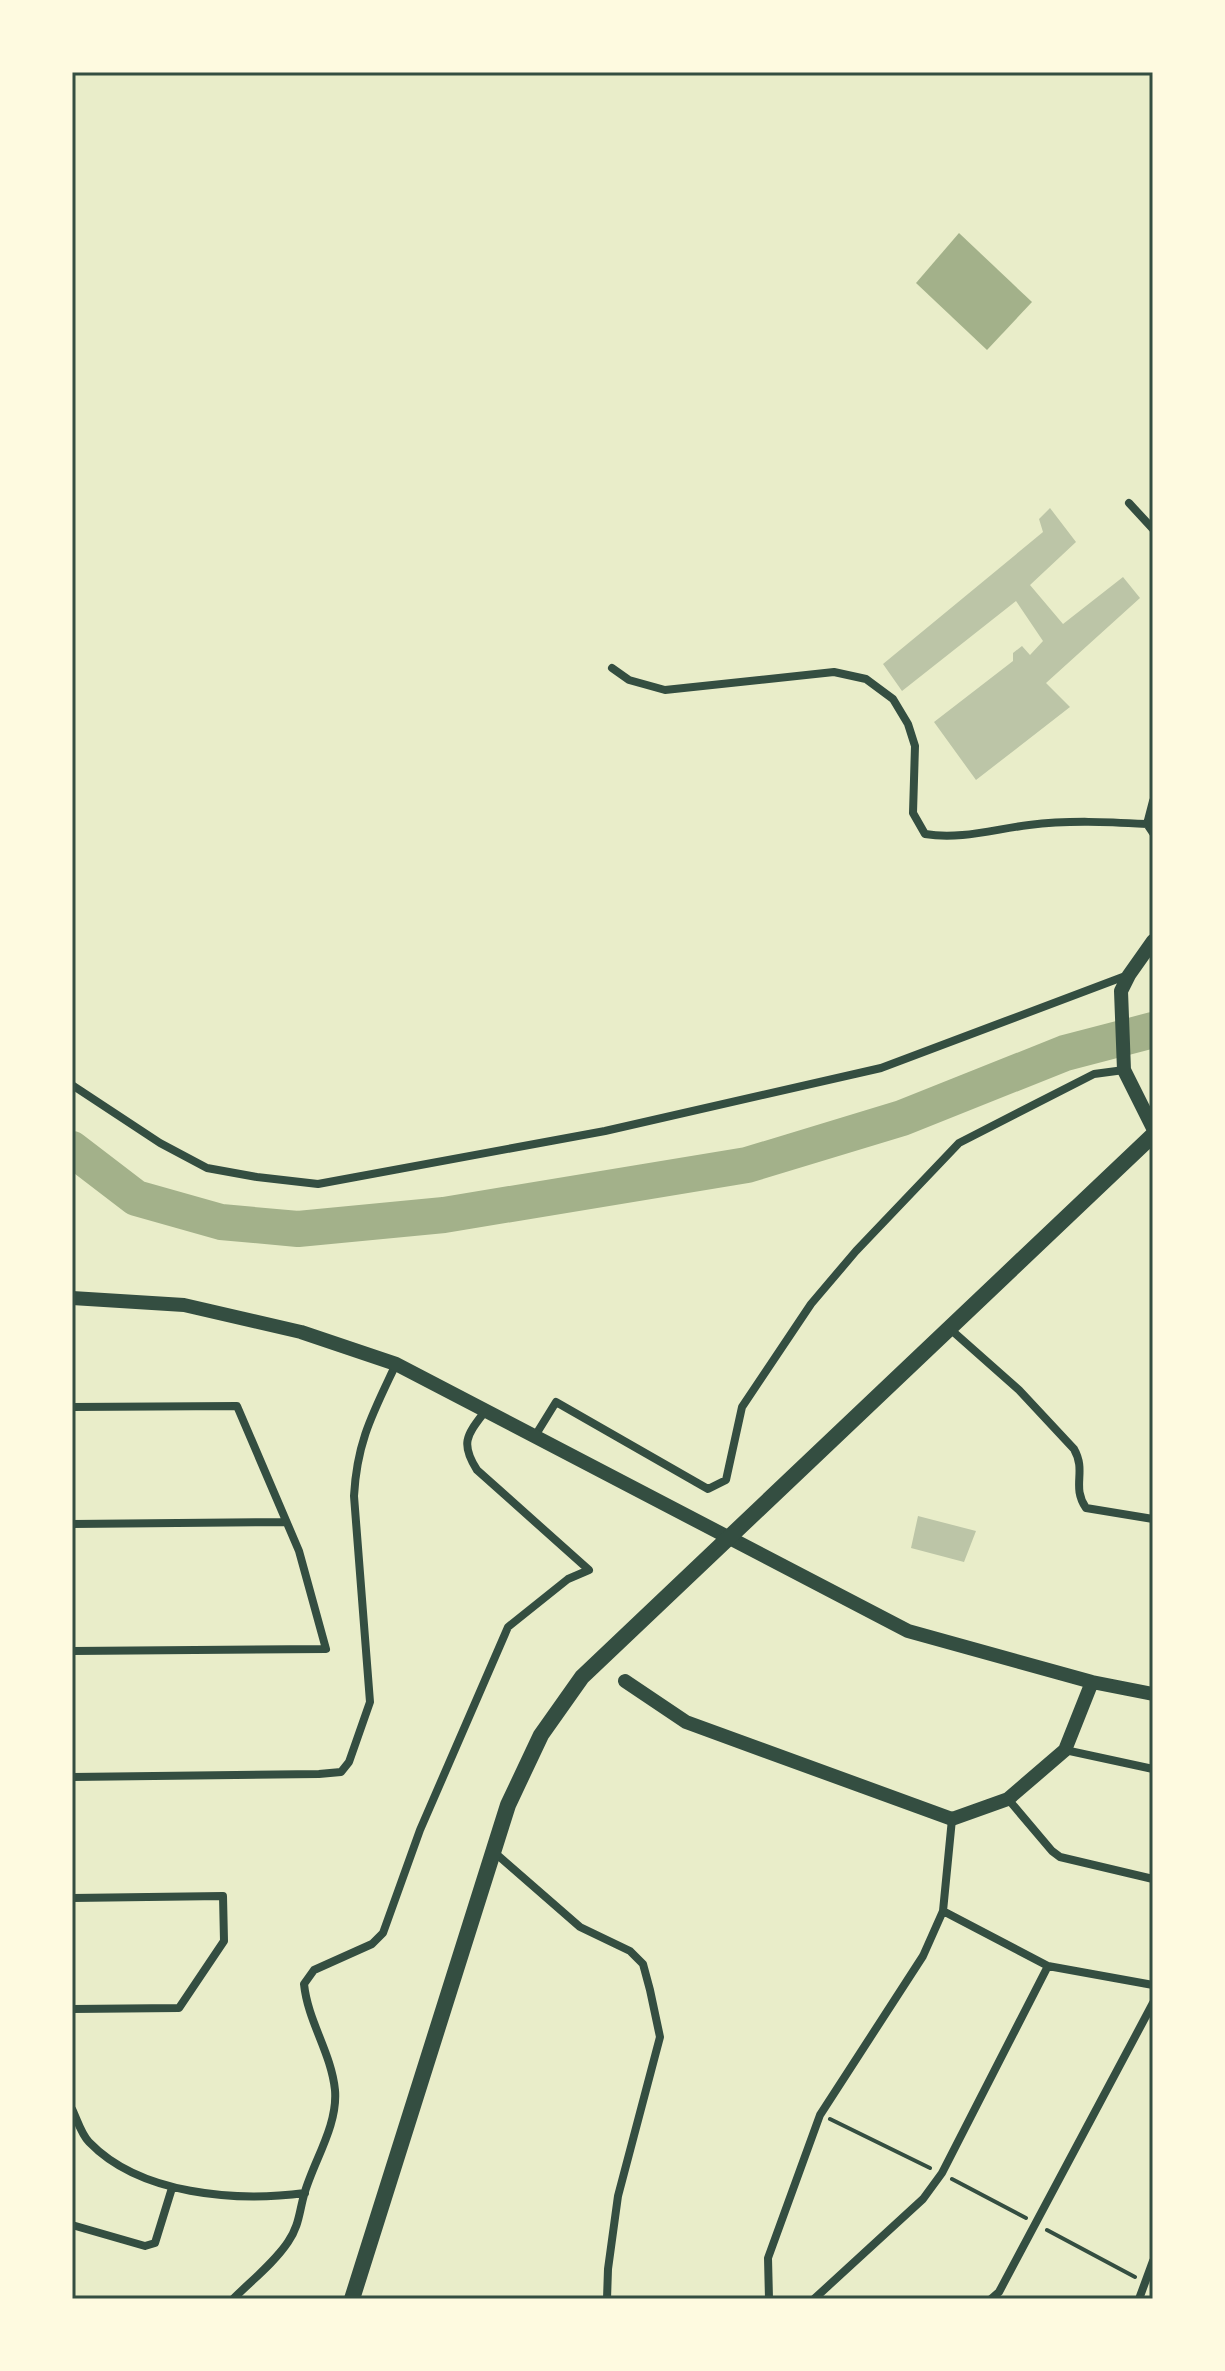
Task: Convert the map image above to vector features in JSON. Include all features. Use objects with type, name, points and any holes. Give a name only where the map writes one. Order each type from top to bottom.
[{"type":"main road","points":[[352,2299],[508,1805],[541,1735],[582,1677],[1153,1135]]},
{"type":"street","points":[[1129,503],[1153,529]]},
{"type":"street","points":[[612,668],[629,680],[665,690],[834,672],[866,679],[893,699],[908,724],[915,746],[913,813],[925,834],[946,838],[1031,824],[1084,821],[1147,824]]},
{"type":"street","points":[[1153,801],[1147,824],[1153,833]]},
{"type":"street","points":[[1153,941],[1121,991],[1125,1063],[1153,1128]]},
{"type":"street","points":[[72,1085],[160,1143],[207,1168],[318,1184],[605,1131],[881,1068],[1129,975]]},
{"type":"street","points":[[535,1436],[556,1402],[708,1489],[726,1480],[742,1407],[811,1304],[856,1251],[959,1143],[1094,1074],[1125,1063]]},
{"type":"street","points":[[72,1298],[184,1305],[301,1332],[396,1364],[908,1631],[1092,1682],[1153,1694]]},
{"type":"street","points":[[949,1328],[1019,1390],[1074,1449],[1080,1461],[1080,1499],[1086,1508],[1153,1519]]},
{"type":"street","points":[[72,1777],[319,1774],[341,1772],[349,1762],[370,1702],[354,1496],[355,1467],[363,1434],[396,1364]]},
{"type":"street","points":[[72,1407],[237,1406],[299,1551],[326,1649],[72,1651]]},
{"type":"street","points":[[233,2299],[287,2244],[298,2225],[305,2193],[331,2122],[335,2093],[329,2059],[312,2023],[304,1984],[314,1970],[372,1944],[383,1933],[420,1830],[508,1627],[568,1579],[589,1570],[472,1463],[466,1451],[467,1439],[486,1410]]},
{"type":"street","points":[[72,1524],[286,1522]]},
{"type":"street","points":[[625,1681],[686,1722],[952,1819],[1008,1799],[1065,1750],[1092,1682]]},
{"type":"street","points":[[1065,1750],[1153,1769]]},
{"type":"street","points":[[1008,1799],[1060,1857],[1153,1879]]},
{"type":"street","points":[[769,2299],[768,2258],[820,2115],[923,1956],[943,1911],[952,1819]]},
{"type":"street","points":[[493,1852],[580,1927],[630,1951],[643,1964],[650,1990],[660,2037],[618,2196],[607,2299]]},
{"type":"street","points":[[72,1898],[223,1896],[224,1941],[179,2008],[72,2009]]},
{"type":"street","points":[[943,1911],[1048,1966],[1153,1985]]},
{"type":"street","points":[[814,2299],[923,2199],[942,2173],[1048,1966]]},
{"type":"street","points":[[991,2299],[999,2292],[1153,2003]]},
{"type":"street","points":[[72,2104],[86,2140],[133,2174],[172,2188],[265,2198],[305,2193]]},
{"type":"street","points":[[72,2225],[145,2246],[155,2243],[172,2188]]},
{"type":"street","points":[[1139,2299],[1153,2261]]},
{"type":"path","points":[[820,2115],[942,2173],[1144,2282]]},
{"type":"shaded area","points":[[959,233],[1032,302],[987,350],[916,283]]},
{"type":"building","points":[[1050,508],[1076,542],[1030,585],[1063,624],[1123,577],[1140,598],[1046,683],[1070,707],[976,780],[934,722],[1013,661],[1013,653],[1022,646],[1030,655],[1043,641],[1016,601],[902,691],[883,664],[1043,532],[1039,519]]},
{"type":"building","points":[[918,1516],[976,1531],[964,1562],[911,1548]]},
{"type":"waterway","points":[[72,1149],[136,1198],[221,1222],[298,1229],[444,1215],[747,1165],[902,1118],[1065,1053],[1153,1030]]}]
